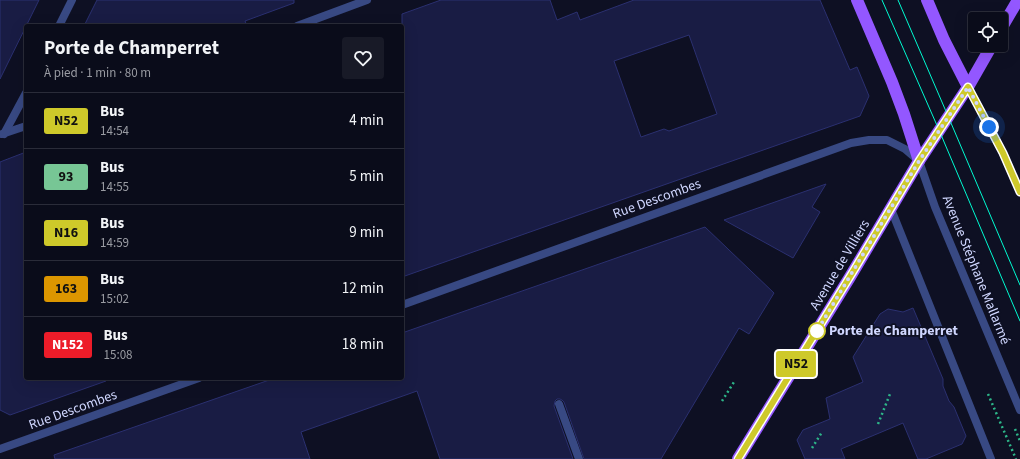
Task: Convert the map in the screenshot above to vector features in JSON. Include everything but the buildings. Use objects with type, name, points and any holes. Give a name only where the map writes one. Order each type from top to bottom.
[{"type":"main road","points":[[857,0],[892,82],[919,161]]},
{"type":"main road","points":[[927,0],[944,40],[968,87]]},
{"type":"main road","points":[[1008,17],[1018,0]]},
{"type":"main road","name":"Avenue de Villiers","points":[[738,459],[919,161],[968,87],[988,52]]},
{"type":"street","points":[[60,24],[72,0]]},
{"type":"street","points":[[302,24],[367,0]]},
{"type":"street","points":[[968,87],[1003,153],[1020,192]]},
{"type":"street","points":[[2,134],[24,96]]},
{"type":"street","points":[[2,134],[24,127]]},
{"type":"street","name":"Rue Descombes","points":[[404,304],[851,143],[869,140],[887,140],[905,150],[919,161]]},
{"type":"street","name":"Avenue Stéphane Mallarmé","points":[[919,161],[935,207],[1020,410]]},
{"type":"street","points":[[891,209],[991,459]]},
{"type":"street","name":"Rue Descombes","points":[[0,449],[193,380]]},
{"type":"street","points":[[559,404],[579,459]]},
{"type":"path","points":[[722,401],[734,382]]},
{"type":"path","points":[[878,424],[890,394]]},
{"type":"path","points":[[812,448],[822,432]]},
{"type":"tram line","points":[[882,0],[1020,321]]},
{"type":"tram line","points":[[898,0],[1020,285]]},
{"type":"bus line","name":"N52","points":[[738,459],[919,161],[968,87],[1003,153],[1020,192]]},
{"type":"place","name":"Porte de Champerret","points":[[817,331]]},
{"type":"route","points":[[817,331],[814,336],[854,270],[919,161],[968,87],[989,127]]}]
